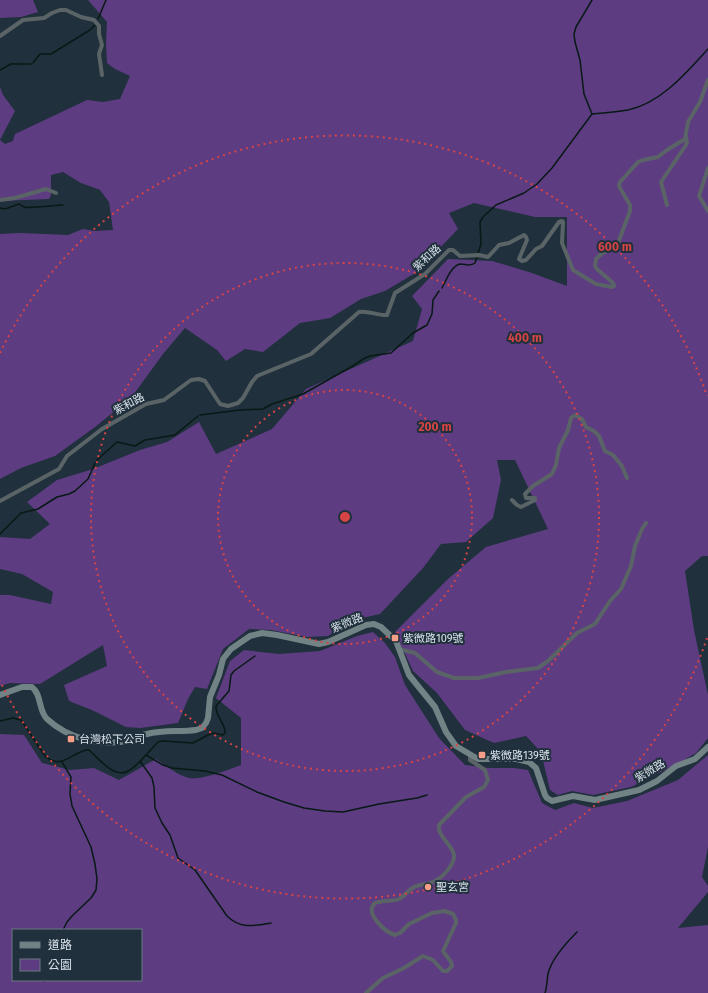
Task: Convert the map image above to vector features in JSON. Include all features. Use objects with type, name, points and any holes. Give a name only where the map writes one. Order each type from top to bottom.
[{"type":"street","points":[[0,36],[23,20],[44,18],[60,10],[66,10],[81,17],[94,20],[99,26],[98,34],[102,45],[99,54],[102,75]]},
{"type":"street","points":[[667,205],[661,182],[686,145],[688,122],[700,102],[708,80]]},
{"type":"street","name":"紫和路","points":[[0,501],[59,469],[67,456],[102,429],[146,404],[170,397],[190,380],[196,379],[205,381],[220,404],[225,406],[238,403],[243,398],[257,376],[311,354],[358,312],[362,311],[387,315],[395,293],[425,274],[449,250],[453,250],[460,256],[477,255],[488,257],[499,245],[509,243],[524,235],[527,240],[519,259],[524,261],[536,249],[542,246],[559,222],[562,221],[564,222],[562,243],[573,270],[596,284],[612,287],[614,286],[613,283],[597,269],[595,262],[598,256],[611,249],[618,242],[630,212],[630,205],[619,186],[620,182],[638,162],[658,157],[683,141],[686,137]]},
{"type":"street","points":[[708,168],[699,196],[708,211]]},
{"type":"street","points":[[0,200],[15,198],[46,189],[56,193]]},
{"type":"street","points":[[512,500],[517,506],[521,507],[535,500],[533,498],[526,498],[525,494],[533,486],[552,474],[556,465],[559,448],[568,430],[571,418],[575,415],[582,418],[586,427],[594,431],[599,436],[605,451],[614,455],[622,466],[627,478]]},
{"type":"street","points":[[399,649],[415,653],[437,672],[454,678],[478,678],[506,672],[538,668],[548,661],[577,632],[595,624],[610,602],[621,590],[631,566],[635,546],[646,524]]},
{"type":"street","name":"紫微路","points":[[0,695],[22,687],[32,687],[38,694],[44,714],[57,727],[78,738],[88,741],[125,741],[146,734],[186,731],[202,728],[208,718],[210,697],[219,675],[223,659],[231,649],[250,636],[256,634],[282,636],[319,644],[328,642],[366,625],[374,624],[381,627],[396,641],[409,675],[435,707],[449,737],[456,746],[478,759],[516,759],[529,762],[536,768],[545,795],[552,801],[573,796],[592,800],[644,788],[657,781],[676,766],[695,759],[708,747]]},
{"type":"street","points":[[366,993],[383,978],[404,968],[423,956],[433,960],[443,971],[447,971],[452,966],[451,962],[442,951],[456,923],[453,914],[444,911],[432,913],[408,924],[400,933],[395,935],[388,932],[374,918],[371,911],[375,903],[399,899],[414,887],[433,882],[441,877],[450,866],[454,854],[439,830],[439,825],[466,797],[484,787],[488,780],[484,770],[470,760],[470,755]]},
{"type":"green space","points":[[0,0],[33,0],[38,12],[21,17],[0,18]]},
{"type":"green space","points":[[88,0],[708,0],[708,556],[702,556],[685,571],[694,630],[708,695],[708,738],[696,753],[631,787],[593,795],[572,791],[558,795],[550,790],[541,752],[526,736],[494,743],[465,730],[437,693],[413,671],[395,632],[449,578],[486,547],[548,529],[515,460],[497,460],[501,480],[493,518],[466,542],[441,544],[423,568],[380,614],[353,620],[328,636],[307,637],[271,630],[249,629],[223,649],[207,689],[195,687],[188,699],[178,723],[140,728],[126,727],[92,710],[69,701],[64,685],[107,666],[103,645],[40,684],[10,683],[0,686],[0,595],[10,595],[51,604],[53,592],[22,574],[0,569],[0,537],[30,539],[50,524],[27,502],[57,480],[93,469],[140,450],[167,442],[199,422],[216,454],[272,429],[306,389],[413,341],[422,309],[412,296],[448,259],[492,261],[529,272],[567,286],[567,217],[535,217],[474,203],[449,213],[458,229],[417,272],[385,291],[361,299],[330,318],[300,323],[263,352],[245,349],[226,361],[217,350],[185,328],[163,354],[131,398],[95,427],[55,456],[21,468],[0,479],[0,234],[20,233],[68,235],[83,229],[95,231],[113,230],[109,202],[100,190],[81,183],[63,172],[51,175],[51,195],[49,199],[0,201],[0,140],[5,144],[13,141],[15,134],[87,100],[103,102],[120,99],[130,76],[115,69],[107,63],[107,22]]},
{"type":"green space","points":[[0,87],[3,95],[15,111],[0,140]]},
{"type":"green space","points":[[373,632],[385,643],[395,657],[405,685],[439,738],[465,765],[528,770],[542,803],[555,810],[574,803],[593,808],[627,801],[678,780],[708,755],[708,847],[702,877],[708,886],[708,892],[678,928],[708,925],[708,993],[0,993],[0,734],[24,735],[42,763],[70,770],[94,768],[119,780],[156,759],[176,773],[185,777],[200,778],[241,765],[241,718],[216,698],[230,661],[244,650],[279,654],[320,651],[357,636]]},
{"type":"waterway","points":[[98,19],[106,0]]},
{"type":"waterway","points":[[592,0],[576,27],[574,34],[580,60],[584,94],[592,114]]},
{"type":"waterway","points":[[33,63],[40,54],[51,54],[90,30],[95,25]]},
{"type":"waterway","points":[[442,288],[451,271],[457,265],[470,265],[475,263],[481,244],[480,222],[483,217],[496,205],[524,193],[537,184],[552,168],[592,114],[628,110],[651,101],[682,77],[708,49]]},
{"type":"waterway","points":[[0,70],[11,64],[31,64]]},
{"type":"waterway","points":[[0,208],[5,209],[19,204],[24,207],[63,205]]},
{"type":"waterway","points":[[200,415],[263,409],[272,404],[303,394],[365,358],[391,353],[413,333],[427,325],[432,314],[433,300],[439,291]]},
{"type":"waterway","points":[[97,460],[117,442],[135,446],[145,440],[175,435],[198,416]]},
{"type":"waterway","points":[[0,534],[21,513],[38,509],[57,497],[75,491],[88,479],[95,463]]},
{"type":"waterway","points":[[146,755],[158,742],[193,743],[213,733],[223,735],[225,730],[217,713],[216,706],[229,691],[231,675],[234,671],[255,656]]},
{"type":"waterway","points":[[0,721],[13,718],[21,720],[45,756],[56,762],[66,760],[80,752],[89,750],[106,766],[116,772],[121,773],[132,769],[146,755],[163,765],[172,768],[205,771],[222,775],[257,792],[304,808],[343,812],[427,795]]},
{"type":"waterway","points":[[140,761],[152,778],[155,808],[170,835],[178,858],[195,870],[227,916],[232,920],[247,926],[271,923]]},
{"type":"waterway","points":[[62,762],[71,777],[70,794],[72,806],[91,847],[97,879],[96,890],[91,898],[72,916],[64,929]]},
{"type":"waterway","points":[[545,993],[548,974],[552,963],[564,946],[577,932]]},
{"type":"place","name":"紫微路109號","points":[[395,638]]},
{"type":"place","name":"台灣松下公司","points":[[71,739]]},
{"type":"place","name":"紫微路139號","points":[[482,755]]},
{"type":"place","name":"聖玄宮","points":[[428,887]]}]
